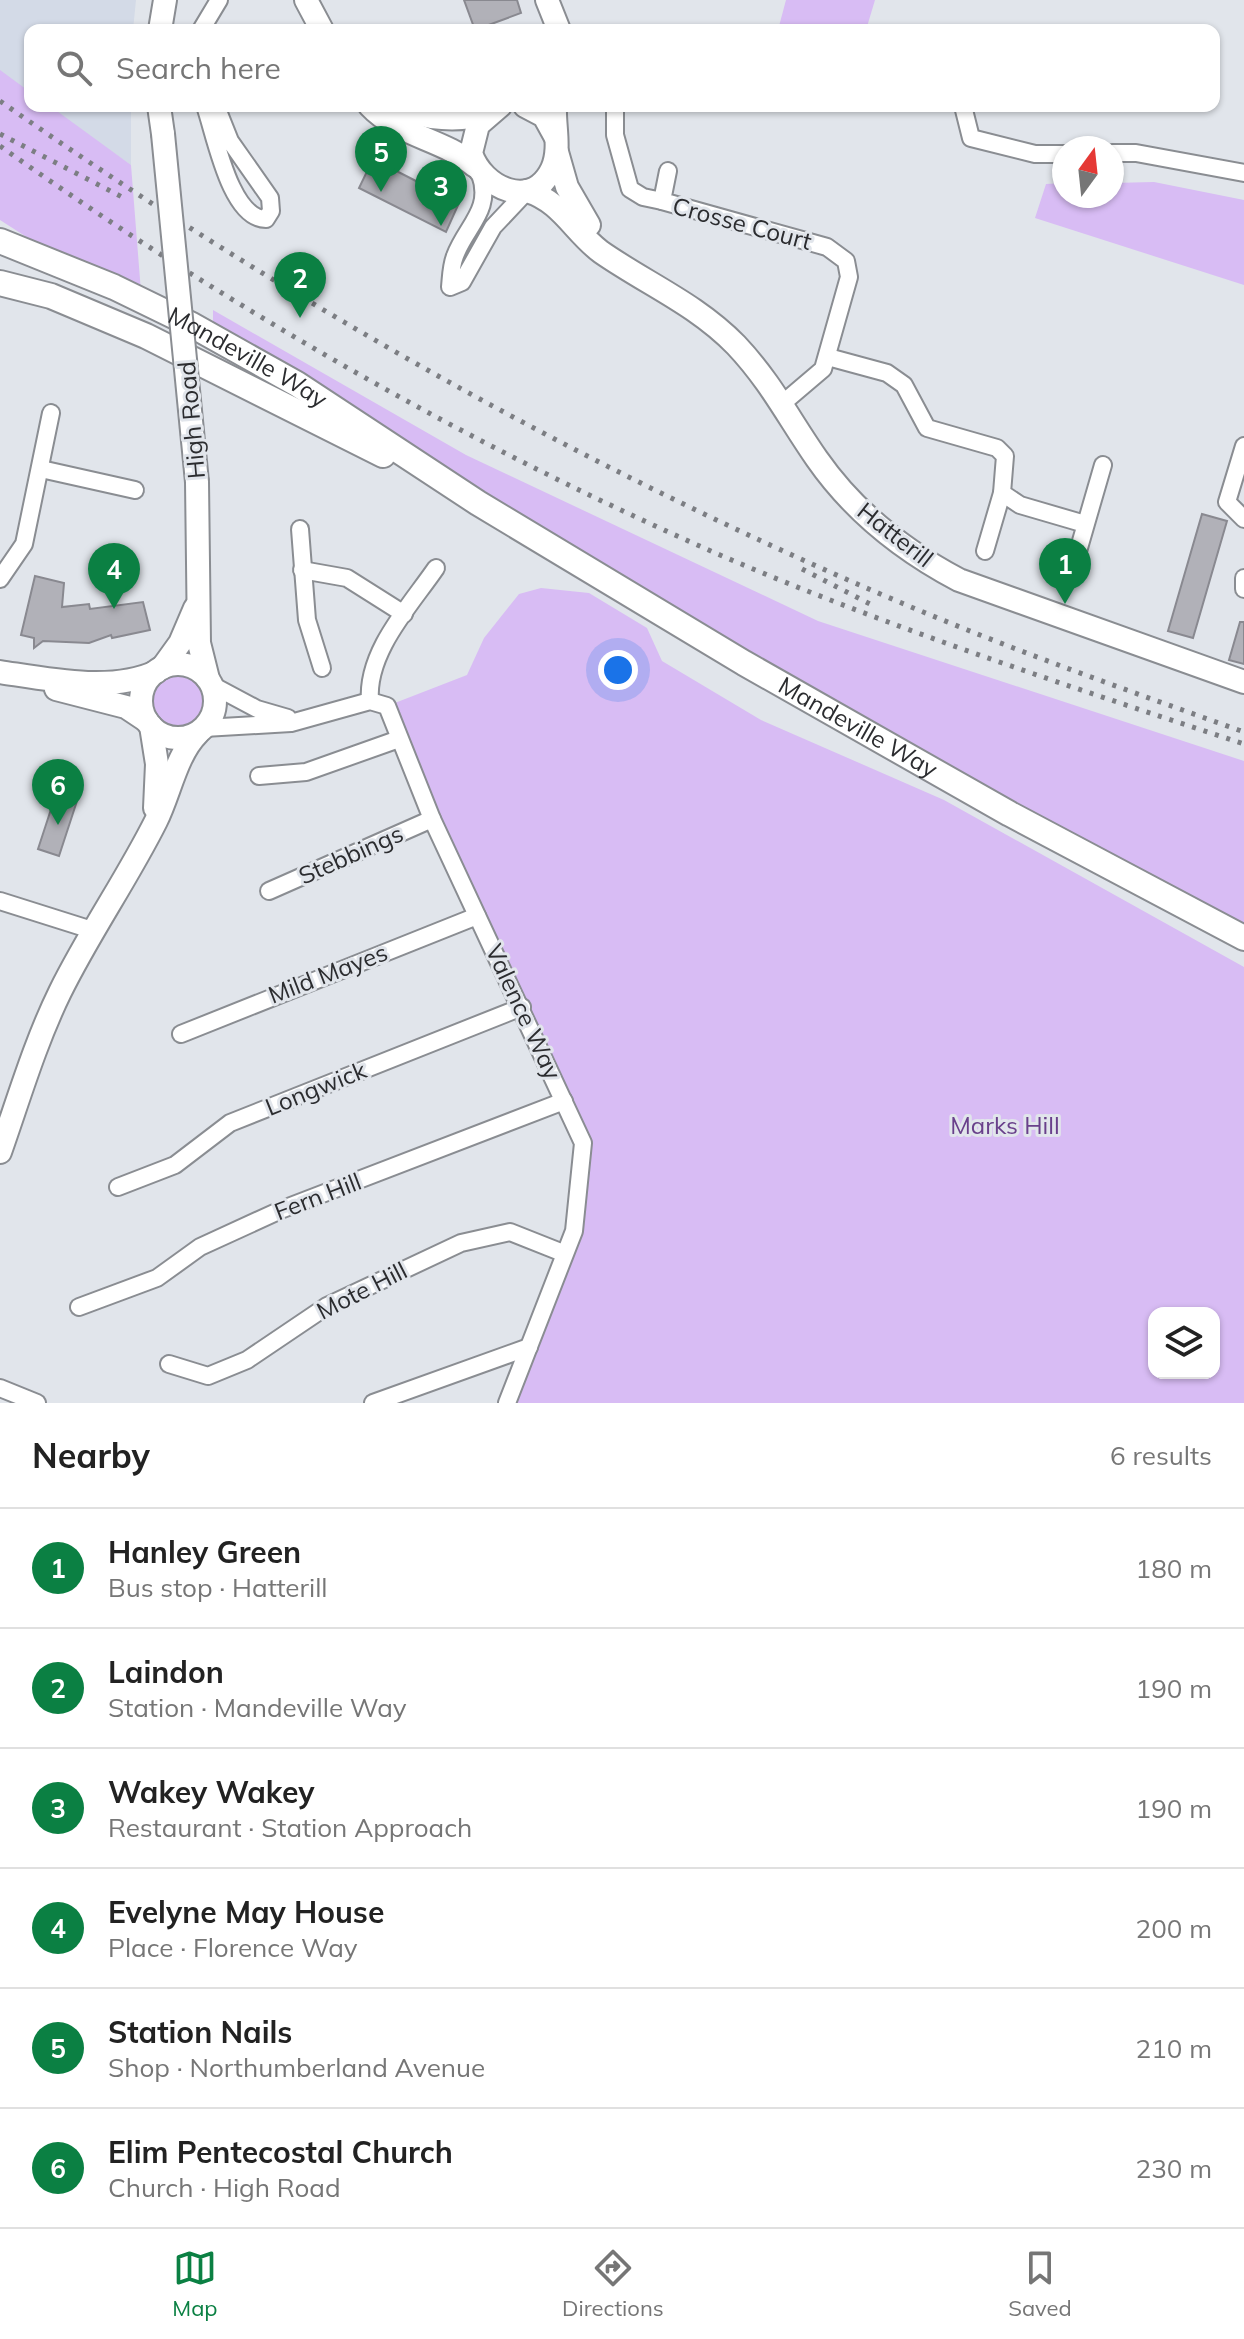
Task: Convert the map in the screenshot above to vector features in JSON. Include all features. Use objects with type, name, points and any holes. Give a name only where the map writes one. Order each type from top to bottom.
[{"type":"main road","name":"Mandeville Way","points":[[0,241],[125,291],[190,324],[318,397],[478,503],[868,735],[1244,938]]},
{"type":"main road","name":"Mandeville Way","points":[[0,283],[51,296],[146,336],[478,503]]},
{"type":"street","points":[[161,24],[165,0]]},
{"type":"street","points":[[205,24],[219,0]]},
{"type":"street","points":[[306,0],[319,24]]},
{"type":"street","points":[[541,0],[541,24]]},
{"type":"street","points":[[547,0],[557,24]]},
{"type":"street","name":"High Road","points":[[160,112],[197,482],[200,650],[210,682]]},
{"type":"street","points":[[207,112],[236,196],[249,213],[266,219],[271,211],[270,198],[230,141],[218,112]]},
{"type":"street","name":"Hatterill","points":[[378,112],[393,123],[448,147],[502,189],[527,191],[557,207],[595,247],[685,302],[717,327],[783,403],[839,488],[916,558],[959,580],[1244,682]]},
{"type":"street","points":[[416,112],[436,118],[469,118],[486,112]]},
{"type":"street","points":[[493,112],[478,125],[471,142],[483,205],[454,258],[450,287],[462,282],[493,227],[527,191],[549,176],[557,146]]},
{"type":"street","name":"Hatterill","points":[[536,112],[544,116],[557,146],[575,204],[600,240],[631,269]]},
{"type":"street","name":"Hatterill","points":[[555,112],[557,146]]},
{"type":"street","name":"Crosse Court","points":[[615,112],[615,135],[630,189],[643,197],[837,252],[846,261],[849,277],[828,357],[812,381],[783,403]]},
{"type":"street","points":[[964,112],[971,138],[1035,154],[1052,154]]},
{"type":"street","points":[[1124,153],[1244,173]]},
{"type":"street","name":"Crosse Court","points":[[662,201],[668,171]]},
{"type":"street","points":[[828,357],[887,373],[904,385],[927,428],[997,448],[1005,456],[1000,477],[1002,493],[985,551]]},
{"type":"street","points":[[0,579],[24,544],[51,413]]},
{"type":"street","points":[[1244,446],[1227,502],[1244,519]]},
{"type":"street","points":[[1070,579],[1103,465]]},
{"type":"street","points":[[41,469],[135,490]]},
{"type":"street","points":[[1002,493],[1020,505],[1085,524]]},
{"type":"street","points":[[300,529],[307,620],[322,668]]},
{"type":"street","points":[[309,719],[294,720],[265,712],[186,665],[137,678],[107,681],[0,672],[126,707],[171,738],[188,738],[201,731],[309,719],[370,701],[373,668],[404,614],[436,568]]},
{"type":"street","points":[[302,570],[347,578],[404,614]]},
{"type":"street","points":[[1244,578],[1244,589]]},
{"type":"street","name":"High Road","points":[[159,670],[184,635],[199,591]]},
{"type":"street","points":[[148,836],[157,781],[149,724],[141,698],[159,670]]},
{"type":"street","points":[[2,1140],[44,1027],[148,836],[184,752],[214,712],[210,682]]},
{"type":"street","name":"Valence Way","points":[[370,701],[387,706],[432,819],[583,1143],[574,1231],[507,1403]]},
{"type":"street","points":[[259,776],[306,772],[399,739]]},
{"type":"street","name":"Stebbings","points":[[269,891],[432,819]]},
{"type":"street","points":[[0,901],[95,931]]},
{"type":"street","name":"Mild Mayes","points":[[181,1034],[477,916]]},
{"type":"street","name":"Longwick","points":[[118,1187],[175,1165],[230,1123],[522,1007]]},
{"type":"street","name":"Fern Hill","points":[[79,1307],[157,1278],[200,1247],[283,1209],[564,1101]]},
{"type":"street","name":"Mote Hill","points":[[169,1364],[208,1376],[234,1365],[327,1306],[461,1243],[510,1232],[563,1253]]},
{"type":"street","points":[[373,1403],[529,1347]]},
{"type":"street","points":[[0,1388],[37,1403]]},
{"type":"shaded area","points":[[0,0],[136,0],[134,24],[24,24],[24,90],[0,73]]},
{"type":"shaded area","points":[[56,112],[131,112],[131,165]]},
{"type":"green space","points":[[786,0],[875,0],[868,24],[780,24]]},
{"type":"green space","points":[[0,70],[24,88],[24,112],[58,112],[131,165],[141,292],[36,243],[0,220]]},
{"type":"green space","points":[[1154,182],[1244,200],[1244,285],[1035,218],[1046,184],[1052,184],[1052,208],[1124,208],[1124,183]]},
{"type":"green space","points":[[213,310],[466,455],[818,621],[1244,761],[1244,938],[1010,814],[213,330]]},
{"type":"green space","name":"Marks Hill","points":[[541,588],[589,593],[647,628],[662,661],[761,720],[944,800],[1244,967],[1244,1403],[510,1403],[563,1253],[583,1143],[387,706],[467,675],[484,638],[519,594]]},
{"type":"green space","points":[[178,675],[197,683],[205,702],[197,721],[178,729],[159,721],[151,702],[159,683]]},
{"type":"building","points":[[464,0],[517,0],[521,13],[491,24],[473,24]]},
{"type":"building","points":[[373,159],[459,203],[446,232],[359,188]]},
{"type":"building","points":[[1202,514],[1227,521],[1193,638],[1168,631]]},
{"type":"building","points":[[35,576],[64,583],[62,607],[89,604],[90,609],[143,602],[150,630],[112,638],[111,635],[89,643],[43,641],[34,648],[34,638],[21,635]]},
{"type":"building","points":[[1240,622],[1244,622],[1244,664],[1229,660]]},
{"type":"building","points":[[56,794],[77,801],[59,856],[38,849]]},
{"type":"railway","points":[[0,101],[109,175],[334,316],[568,446],[687,506],[928,614],[1244,732]]},
{"type":"railway","points":[[0,134],[126,199]]},
{"type":"railway","points":[[0,146],[172,262],[350,369],[532,467],[625,512],[784,582],[914,632],[1244,744]]},
{"type":"railway","points":[[802,569],[870,604]]},
{"type":"place","name":"Station Nails","points":[[381,192]]},
{"type":"place","name":"Wakey Wakey","points":[[441,226]]},
{"type":"place","name":"Laindon","points":[[300,318]]},
{"type":"place","name":"Hanley Green","points":[[1065,604]]},
{"type":"place","name":"Evelyne May House","points":[[114,609]]},
{"type":"place","name":"Elim Pentecostal Church","points":[[58,825]]}]
